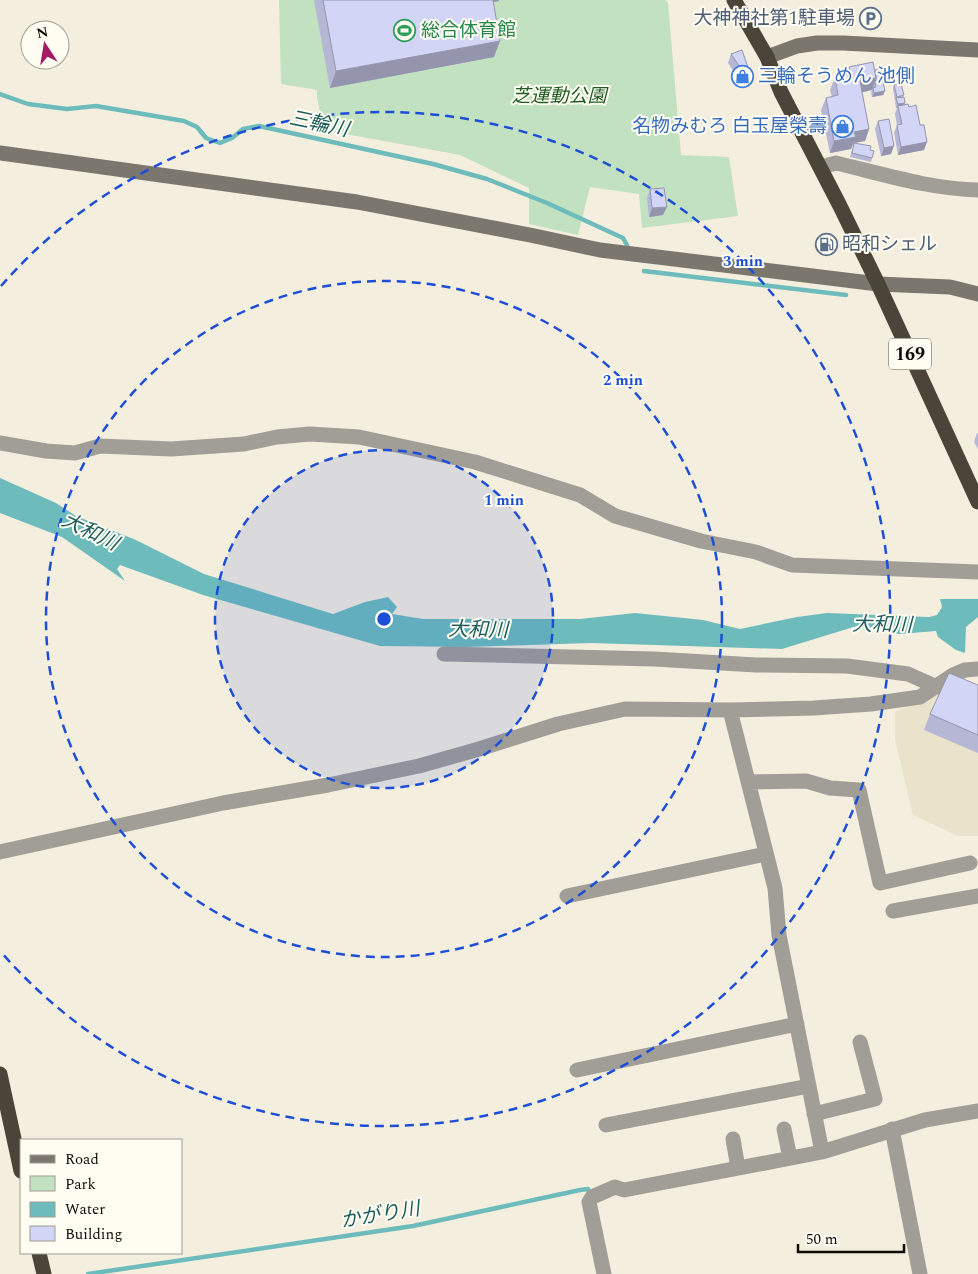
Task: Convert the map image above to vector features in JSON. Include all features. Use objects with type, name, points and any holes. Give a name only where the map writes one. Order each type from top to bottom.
[{"type":"highway","name":"169","points":[[734,0],[766,57],[781,92],[821,167],[878,284],[978,502]]},
{"type":"highway","points":[[0,1074],[20,1166]]},
{"type":"highway","points":[[39,1254],[43,1271]]},
{"type":"street","points":[[766,57],[797,46],[817,43],[978,50]]},
{"type":"street","points":[[0,153],[357,202],[600,250],[878,284],[950,288],[978,294]]},
{"type":"street","points":[[821,167],[836,163],[932,186],[957,190],[978,190]]},
{"type":"street","points":[[0,443],[46,451],[75,453],[100,446],[171,449],[244,444],[277,437],[310,434],[359,438],[475,462],[580,495],[616,516],[701,541],[756,552],[792,565],[978,572]]},
{"type":"street","points":[[444,654],[654,659],[756,665],[847,666],[908,674],[937,686]]},
{"type":"street","points":[[0,852],[223,803],[328,785],[418,766],[558,724],[625,709],[730,710],[814,708],[871,704],[920,697],[953,675],[966,670],[978,669]]},
{"type":"street","points":[[730,710],[775,888],[779,935],[822,1152]]},
{"type":"street","points":[[748,782],[806,781],[830,788],[859,790],[880,883],[970,863]]},
{"type":"street","points":[[567,896],[766,854]]},
{"type":"street","points":[[893,912],[978,896]]},
{"type":"street","points":[[577,1070],[797,1024]]},
{"type":"street","points":[[814,1114],[876,1098],[860,1042]]},
{"type":"street","points":[[606,1125],[809,1086]]},
{"type":"street","points":[[604,1274],[589,1202],[592,1197],[615,1188],[624,1190],[822,1152],[925,1120],[978,1111]]},
{"type":"street","points":[[784,1129],[790,1158]]},
{"type":"street","points":[[892,1129],[920,1274]]},
{"type":"street","points":[[733,1139],[738,1168]]},
{"type":"shaded area","points":[[960,682],[978,692],[978,836],[958,836],[913,815],[895,740],[895,712]]},
{"type":"green space","name":"芝運動公園","points":[[279,0],[665,0],[668,3],[681,155],[729,157],[738,216],[642,228],[639,194],[590,187],[578,235],[529,224],[529,188],[460,155],[324,130],[317,90],[281,84]]},
{"type":"water","name":"大和川","points":[[0,478],[56,503],[76,516],[136,540],[204,574],[333,614],[365,602],[388,597],[397,607],[392,614],[423,619],[580,619],[635,613],[703,620],[740,629],[827,613],[929,617],[937,615],[942,607],[940,599],[978,599],[978,617],[966,627],[965,653],[956,650],[938,637],[936,631],[899,634],[860,625],[782,649],[591,643],[467,647],[380,646],[203,595],[120,565],[117,569],[125,581],[62,537],[0,513]]},
{"type":"building","name":"総合体育館","points":[[323,0],[493,0],[500,41],[336,71]]},
{"type":"building","points":[[742,50],[751,76],[746,76],[731,54]]},
{"type":"building","name":"名物みむろ 白玉屋榮壽","points":[[873,62],[876,78],[860,81],[869,129],[854,132],[856,137],[834,141],[826,98],[838,95],[835,77],[851,74],[849,67]]},
{"type":"building","points":[[880,69],[885,91],[874,93],[873,88],[876,87],[875,70]]},
{"type":"building","points":[[901,84],[904,95],[897,97],[894,85]]},
{"type":"building","points":[[904,97],[905,103],[898,104],[896,98]]},
{"type":"building","points":[[908,104],[909,107],[916,105],[920,125],[924,125],[927,142],[901,147],[897,125],[902,124],[898,106]]},
{"type":"building","points":[[889,119],[894,146],[884,148],[878,121]]},
{"type":"building","points":[[854,143],[871,146],[870,150],[874,151],[872,158],[852,153]]},
{"type":"building","points":[[664,188],[667,207],[652,208],[650,189]]},
{"type":"building","points":[[949,673],[978,685],[978,735],[930,714]]},
{"type":"waterway","name":"三輪川","points":[[0,94],[28,104],[67,109],[96,106],[184,121],[197,127],[206,138],[220,143],[232,138],[243,129],[259,126],[433,164],[487,179],[547,203],[623,238],[627,245]]},
{"type":"waterway","name":"三輪川","points":[[644,271],[846,295]]},
{"type":"waterway","name":"かがり川","points":[[88,1274],[413,1226],[580,1190],[588,1189],[591,1195]]},
{"type":"place","name":"大神神社第1駐車場","points":[[871,18]]},
{"type":"place","name":"総合体育館","points":[[405,30]]},
{"type":"place","name":"三輪そうめん 池側","points":[[742,76]]},
{"type":"place","name":"名物みむろ 白玉屋榮壽","points":[[843,126]]},
{"type":"place","name":"昭和シェル","points":[[826,244]]}]
